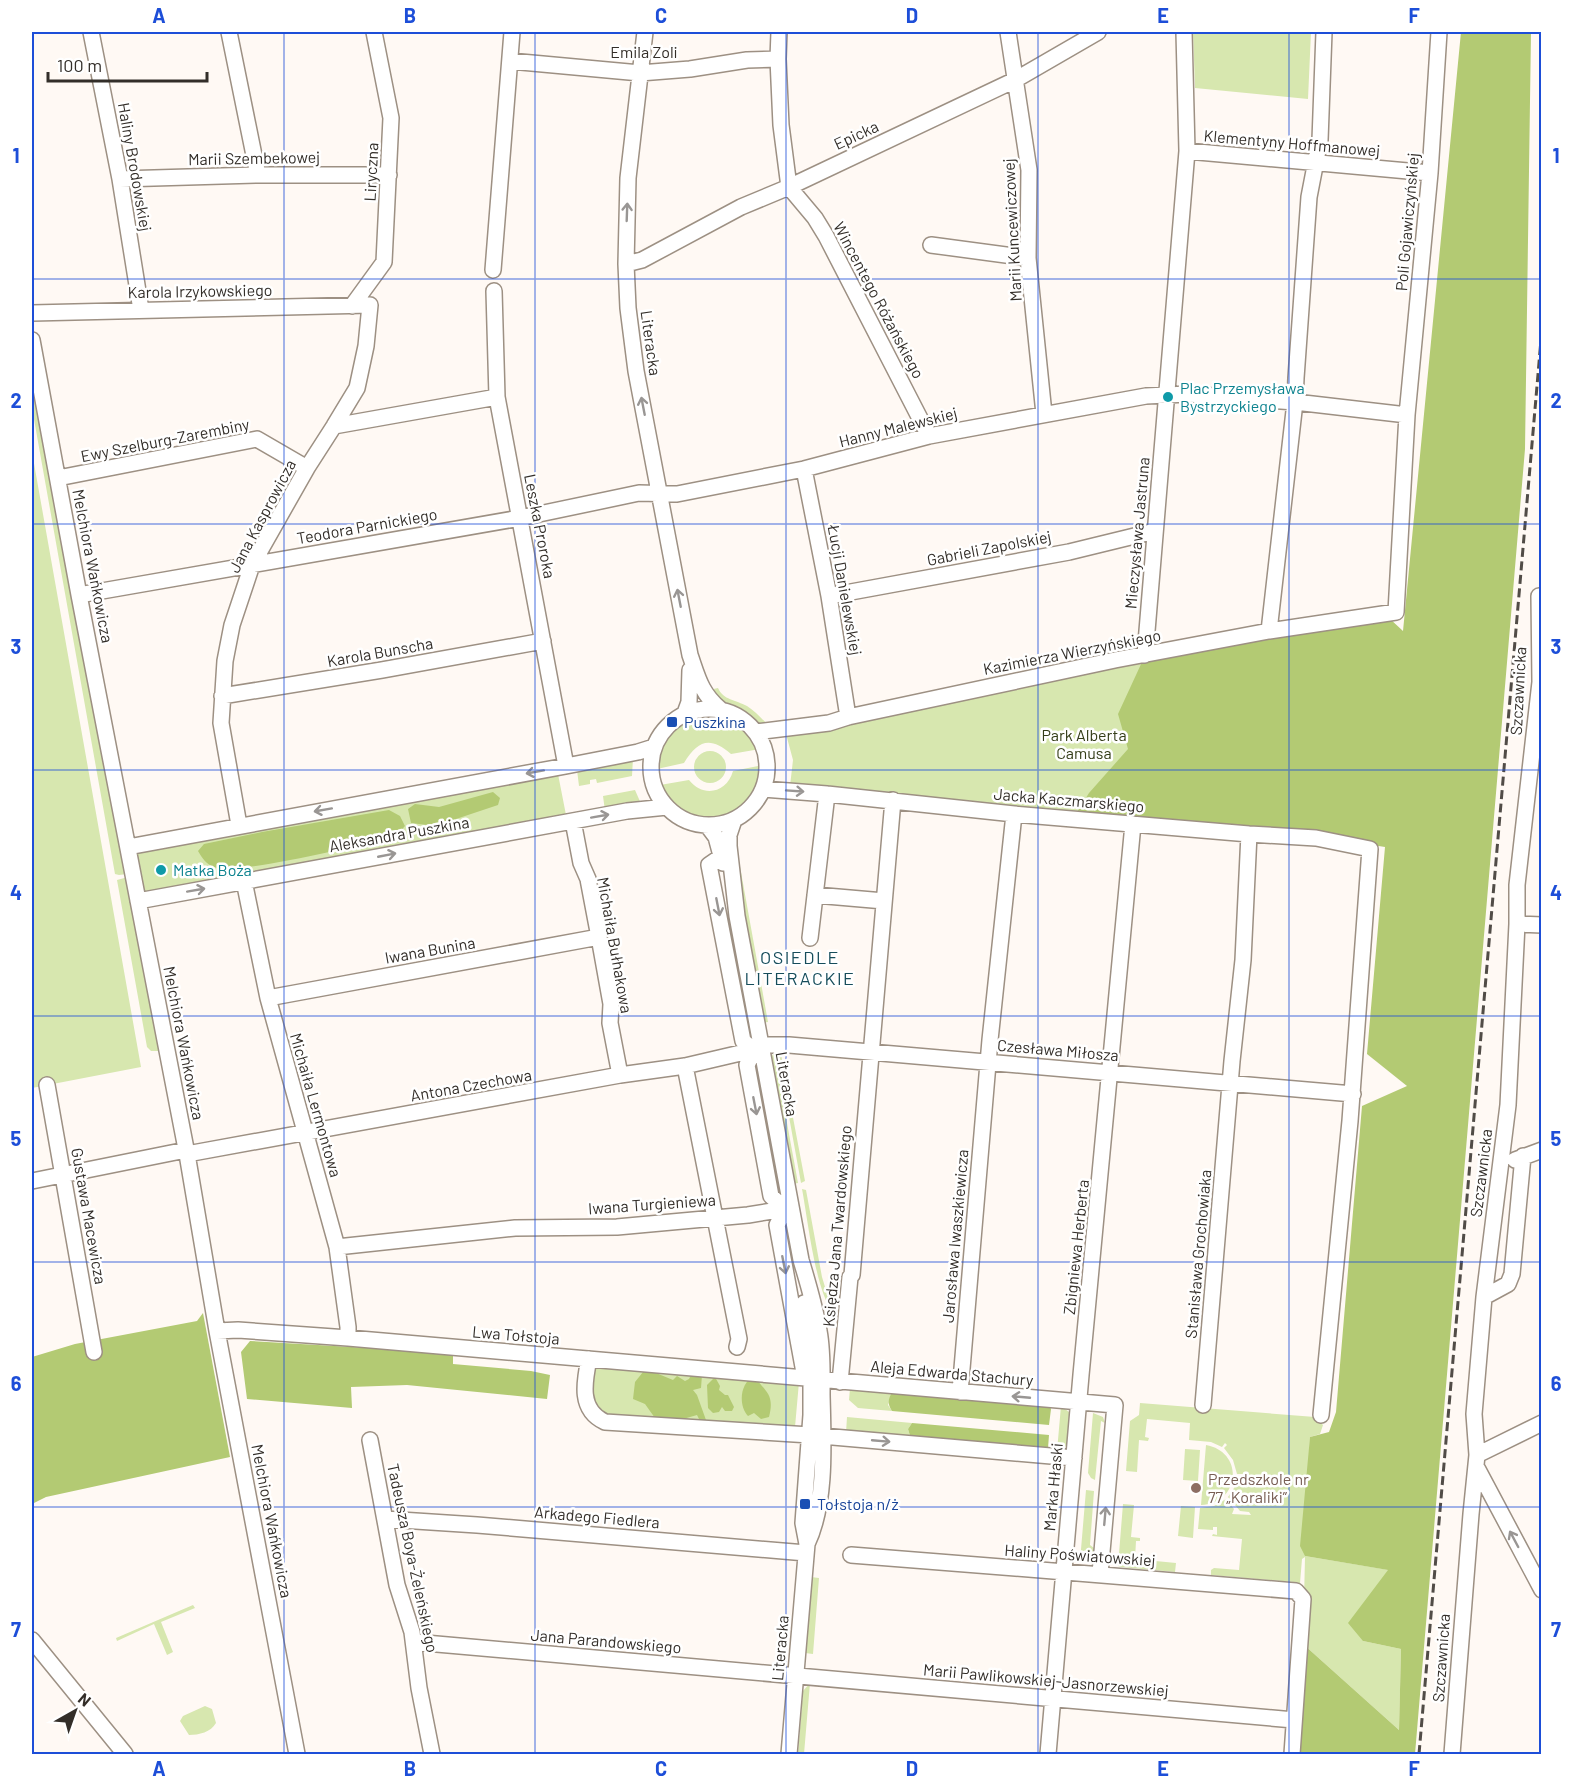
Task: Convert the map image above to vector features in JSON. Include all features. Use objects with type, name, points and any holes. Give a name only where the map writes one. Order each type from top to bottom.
[{"type":"street","name":"Haliny Brodowskiej","points":[[91,32],[120,178],[141,310]]},
{"type":"street","points":[[229,32],[258,175]]},
{"type":"street","name":"Liryczna","points":[[352,306],[384,261],[392,118],[374,32]]},
{"type":"street","points":[[493,270],[512,32]]},
{"type":"street","name":"Literacka","points":[[645,32],[628,178],[626,264],[628,308],[636,371],[690,655],[701,689],[720,709]]},
{"type":"street","points":[[779,32],[780,125],[789,187]]},
{"type":"street","name":"Marii Kuncewiczowej","points":[[1008,32],[1029,170],[1028,258],[1044,414]]},
{"type":"street","name":"Epicka","points":[[626,264],[642,260],[741,207],[789,187],[1015,81],[1098,32]]},
{"type":"street","name":"Mieczysława Jastruna","points":[[1145,655],[1187,151],[1184,32]]},
{"type":"street","points":[[1269,631],[1295,402],[1309,197],[1320,140],[1324,32]]},
{"type":"street","name":"Poli Gojawiczyńskiej","points":[[1396,612],[1407,415],[1430,173],[1440,32]]},
{"type":"street","name":"Emila Zoli","points":[[510,61],[640,73],[690,69],[747,60],[778,59]]},
{"type":"street","name":"Klementyny Hoffmanowej","points":[[1187,151],[1430,173]]},
{"type":"street","name":"Marii Szembekowej","points":[[120,178],[389,175]]},
{"type":"street","name":"Wincentego Różańskiego","points":[[789,187],[815,218],[826,236],[929,436]]},
{"type":"street","points":[[931,245],[1028,258]]},
{"type":"street","name":"Leszka Proroka","points":[[494,291],[497,397],[566,766]]},
{"type":"street","name":"Karola Irzykowskiego","points":[[32,313],[370,305]]},
{"type":"street","name":"Jana Kasprowicza","points":[[239,825],[222,723],[225,661],[232,625],[252,565],[307,468],[357,388],[366,346],[370,305]]},
{"type":"street","name":"Melchiora Wańkowicza","points":[[32,340],[187,1152],[297,1755]]},
{"type":"street","name":"Hanny Malewskiej","points":[[660,495],[678,494],[804,469],[929,436],[1146,396],[1188,394],[1295,402]]},
{"type":"street","points":[[334,426],[497,397]]},
{"type":"street","points":[[1295,402],[1407,415]]},
{"type":"street","name":"Ewy Szelburg-Zarembiny","points":[[58,478],[257,439],[307,468]]},
{"type":"street","name":"Łucji Danielewskiej","points":[[804,469],[829,596],[848,717]]},
{"type":"street","name":"Teodora Parnickiego","points":[[79,595],[520,518],[639,494],[660,495]]},
{"type":"street","name":"Gabrieli Zapolskiej","points":[[829,596],[1058,554],[1155,531]]},
{"type":"street","name":"Szczawnicka","points":[[1452,1755],[1476,1461],[1474,1414],[1484,1297],[1508,1105],[1517,885],[1536,775],[1540,682],[1539,596]]},
{"type":"street","name":"Kazimierza Wierzyńskiego","points":[[756,732],[829,723],[848,717],[1269,631],[1396,612]]},
{"type":"street","name":"Karola Bunscha","points":[[222,696],[543,641]]},
{"type":"street","name":"Literacka","points":[[685,713],[691,691],[690,655]]},
{"type":"street","points":[[720,709],[746,721],[756,732],[768,761],[767,776],[764,789],[746,812],[734,820],[707,825],[692,822],[667,807],[659,796],[651,774],[651,760],[654,747],[672,722],[685,713],[696,710],[720,709]]},
{"type":"street","points":[[128,846],[566,766],[654,747]]},
{"type":"street","name":"Jacka Kaczmarskiego","points":[[764,789],[893,800],[1014,814],[1316,838],[1370,849],[1353,1094]]},
{"type":"street","points":[[810,938],[827,794]]},
{"type":"street","name":"Księdza Jana Twardowskiego","points":[[840,1382],[852,1275],[893,800]]},
{"type":"street","name":"Aleksandra Puszkina","points":[[138,901],[627,811],[667,807]]},
{"type":"street","name":"Jarosława Iwaszkiewicza","points":[[960,1392],[990,1040],[1014,814]]},
{"type":"street","name":"Literacka","points":[[734,820],[730,829],[729,846],[737,916],[759,1048],[747,1065],[771,1196],[788,1209],[801,1260],[799,1273],[801,1293],[813,1379],[819,1499],[806,1549],[789,1755]]},
{"type":"street","name":"Michaiła Bułhakowa","points":[[573,821],[581,863],[588,879],[599,937],[610,1004],[610,1023],[620,1075]]},
{"type":"street","name":"Zbigniewa Herberta","points":[[1079,1402],[1133,824]]},
{"type":"street","name":"Literacka","points":[[707,825],[716,837],[737,916]]},
{"type":"street","name":"Stanisława Grochowiaka","points":[[1203,1406],[1230,1083],[1243,960],[1249,834]]},
{"type":"street","points":[[722,856],[710,865],[743,1041],[759,1048]]},
{"type":"street","name":"Michaiła Lermontowa","points":[[244,881],[268,998],[337,1247],[348,1338]]},
{"type":"street","points":[[815,895],[884,902]]},
{"type":"street","points":[[1517,924],[1542,925]]},
{"type":"street","name":"Iwana Bunina","points":[[268,998],[599,937]]},
{"type":"street","name":"Czesława Miłosza","points":[[759,1048],[789,1045],[1353,1094]]},
{"type":"street","name":"Antona Czechowa","points":[[32,1181],[187,1152],[306,1134],[620,1075],[686,1066],[759,1048]]},
{"type":"street","points":[[686,1066],[739,1339],[737,1347]]},
{"type":"street","name":"Gustawa Macewicza","points":[[47,1085],[94,1352]]},
{"type":"street","points":[[1322,1415],[1353,1094]]},
{"type":"street","points":[[1499,1167],[1542,1150]]},
{"type":"street","points":[[1484,1297],[1508,1284],[1512,1274],[1523,1156]]},
{"type":"street","points":[[788,1209],[777,1225],[813,1379]]},
{"type":"street","name":"Iwana Turgieniewa","points":[[337,1247],[514,1228],[617,1227],[788,1209]]},
{"type":"street","name":"Lwa Tołstoja","points":[[218,1331],[238,1329],[813,1379]]},
{"type":"street","points":[[589,1359],[585,1399],[592,1414],[605,1422],[816,1436],[1074,1458]]},
{"type":"street","name":"Aleja Edwarda Stachury","points":[[813,1379],[1115,1405],[1100,1574]]},
{"type":"street","name":"Marka Hłaski","points":[[1048,1755],[1079,1402]]},
{"type":"street","points":[[1542,1423],[1476,1461],[1542,1590]]},
{"type":"street","name":"Tadeusza Boya-Żeleńskiego","points":[[370,1440],[398,1585],[414,1642],[419,1688],[432,1755]]},
{"type":"street","name":"Arkadego Fiedlera","points":[[385,1519],[806,1549]]},
{"type":"street","name":"Haliny Poświatowskiej","points":[[851,1555],[1296,1591],[1304,1599],[1294,1720]]},
{"type":"street","name":"Jana Parandowskiego","points":[[414,1642],[796,1675]]},
{"type":"street","points":[[33,1645],[125,1755]]},
{"type":"street","name":"Marii Pawlikowskiej-Jasnorzewskiej","points":[[796,1675],[1294,1720]]},
{"type":"street","points":[[1292,1755],[1294,1720]]},
{"type":"green space","points":[[1193,32],[1311,32],[1308,99],[1195,88]]},
{"type":"green space","points":[[1461,32],[1531,32],[1525,449],[1415,1754],[1298,1754],[1303,1644],[1399,1730],[1401,1649],[1363,1641],[1348,1623],[1388,1570],[1305,1556],[1300,1546],[1310,1437],[1329,1432],[1336,1412],[1362,1106],[1407,1086],[1367,1054],[1385,847],[1291,832],[1077,812],[1089,793],[1128,749],[1118,714],[1142,662],[1272,635],[1389,618],[1403,631]]},
{"type":"green space","points":[[32,363],[127,874],[115,874],[32,408]]},
{"type":"green space","points":[[32,452],[141,1067],[32,1088]]},
{"type":"green space","name":"Park Alberta Camusa","points":[[1160,657],[1146,821],[790,786],[793,760],[786,734]]},
{"type":"green space","points":[[718,688],[726,697],[750,708],[769,726],[759,725],[745,713],[717,701],[709,690]]},
{"type":"green space","points":[[721,715],[741,725],[760,749],[731,754],[717,745],[705,743],[694,749],[684,763],[657,769],[661,747],[673,730],[691,718]]},
{"type":"green space","points":[[710,751],[721,756],[726,767],[721,778],[710,783],[699,778],[694,767],[699,756]]},
{"type":"green space","points":[[633,758],[632,776],[597,783],[596,779],[590,780],[590,784],[579,786],[577,770]]},
{"type":"green space","points":[[763,765],[759,786],[750,802],[737,813],[721,819],[704,820],[688,814],[672,803],[660,785],[689,780],[701,789],[714,790],[726,784],[733,771]]},
{"type":"green space","points":[[558,774],[566,815],[148,895],[141,891],[134,854],[137,851]]},
{"type":"green space","points":[[635,790],[642,806],[605,811],[603,796]]},
{"type":"green space","points":[[493,792],[500,798],[498,805],[435,826],[411,823],[408,809],[415,804],[439,807]]},
{"type":"green space","points":[[389,810],[400,816],[405,826],[397,835],[322,854],[225,869],[209,864],[198,851],[204,844]]},
{"type":"green space","points":[[737,850],[768,1022],[763,1023],[740,893]]},
{"type":"green space","points":[[128,877],[161,1051],[151,1051],[147,1047],[117,880]]},
{"type":"green space","points":[[780,1049],[805,1181],[801,1183],[777,1050]]},
{"type":"green space","points":[[774,1052],[798,1183],[793,1184],[770,1060]]},
{"type":"green space","points":[[802,1189],[806,1190],[822,1277],[832,1310],[821,1288]]},
{"type":"green space","points":[[203,1313],[230,1457],[46,1497],[32,1504],[32,1357],[75,1344],[197,1321]]},
{"type":"green space","points":[[250,1341],[453,1353],[453,1364],[531,1371],[550,1375],[547,1399],[407,1385],[351,1387],[352,1408],[247,1399],[241,1352]]},
{"type":"green space","points":[[595,1365],[799,1382],[795,1427],[603,1417],[591,1397],[589,1387]]},
{"type":"green space","points":[[643,1372],[656,1373],[673,1380],[677,1376],[685,1381],[692,1373],[702,1375],[701,1388],[693,1390],[706,1420],[701,1423],[697,1415],[683,1419],[655,1418],[645,1404],[633,1399],[635,1382]]},
{"type":"green space","points":[[754,1376],[770,1398],[769,1417],[761,1419],[754,1413],[748,1416],[743,1406],[743,1389],[749,1379]]},
{"type":"green space","points":[[715,1377],[720,1386],[719,1390],[728,1395],[734,1407],[732,1411],[725,1411],[722,1407],[719,1412],[713,1413],[708,1408],[707,1385]]},
{"type":"green space","points":[[850,1388],[893,1391],[888,1405],[892,1411],[858,1408],[849,1400]]},
{"type":"green space","points":[[893,1391],[1049,1404],[1051,1409],[1049,1425],[892,1411],[889,1401]]},
{"type":"green space","points":[[1140,1403],[1315,1417],[1323,1425],[1320,1434],[1310,1437],[1305,1556],[1389,1570],[1363,1641],[1401,1649],[1399,1730],[1303,1644],[1305,1557],[1302,1559],[1300,1583],[1294,1586],[1294,1582],[1211,1575],[1211,1570],[1214,1568],[1239,1570],[1242,1539],[1212,1536],[1217,1535],[1217,1527],[1213,1527],[1213,1530],[1198,1529],[1200,1508],[1214,1506],[1226,1499],[1234,1509],[1232,1514],[1251,1515],[1249,1512],[1240,1511],[1235,1505],[1238,1502],[1234,1504],[1228,1497],[1237,1478],[1246,1477],[1244,1474],[1237,1474],[1233,1460],[1224,1448],[1227,1445],[1225,1443],[1222,1447],[1211,1442],[1189,1440],[1190,1423],[1147,1419],[1145,1437],[1149,1438],[1148,1441],[1139,1440],[1137,1472],[1126,1471],[1130,1421],[1139,1415]]},
{"type":"green space","points":[[1061,1406],[1069,1412],[1071,1417],[1069,1442],[1057,1451]]},
{"type":"green space","points":[[1093,1413],[1103,1417],[1105,1423],[1101,1421],[1095,1480],[1088,1473]]},
{"type":"green space","points":[[847,1417],[912,1423],[908,1429],[911,1439],[846,1433]]},
{"type":"green space","points":[[912,1423],[1049,1435],[1048,1448],[1046,1450],[911,1439],[908,1429]]},
{"type":"green space","points":[[1206,1445],[1219,1450],[1227,1457],[1232,1467],[1233,1477],[1224,1496],[1214,1502],[1201,1505]]},
{"type":"green space","points":[[1185,1449],[1200,1450],[1198,1481],[1183,1480]]},
{"type":"green space","points":[[1086,1490],[1094,1491],[1090,1545],[1094,1548],[1091,1557],[1085,1562],[1080,1561]]},
{"type":"green space","points":[[1123,1504],[1134,1505],[1131,1537],[1140,1538],[1140,1541],[1136,1541],[1135,1559],[1176,1563],[1175,1572],[1118,1566]]},
{"type":"green space","points":[[1181,1506],[1195,1507],[1193,1538],[1178,1536]]},
{"type":"green space","points":[[811,1577],[819,1578],[813,1654],[805,1653]]},
{"type":"green space","points":[[193,1605],[195,1608],[161,1622],[173,1652],[167,1655],[154,1624],[117,1641],[116,1638]]},
{"type":"green space","points":[[810,1683],[804,1754],[798,1754],[803,1691]]},
{"type":"green space","points":[[205,1706],[212,1709],[216,1723],[211,1729],[189,1735],[180,1721],[183,1716]]},
{"type":"railway","points":[[1419,1754],[1542,328]]},
{"type":"place","name":"Plac Przemysława Bystrzyckiego","points":[[1168,397]]},
{"type":"place","name":"Puszkina","points":[[672,722]]},
{"type":"place","name":"Matka Boża","points":[[161,870]]},
{"type":"place","name":"Przedszkole nr 77 „Koraliki”","points":[[1196,1488]]},
{"type":"place","name":"Tołstoja n/ż","points":[[805,1504]]},
{"type":"district","name":"OSIEDLE LITERACKIE","points":[[800,968]]}]
